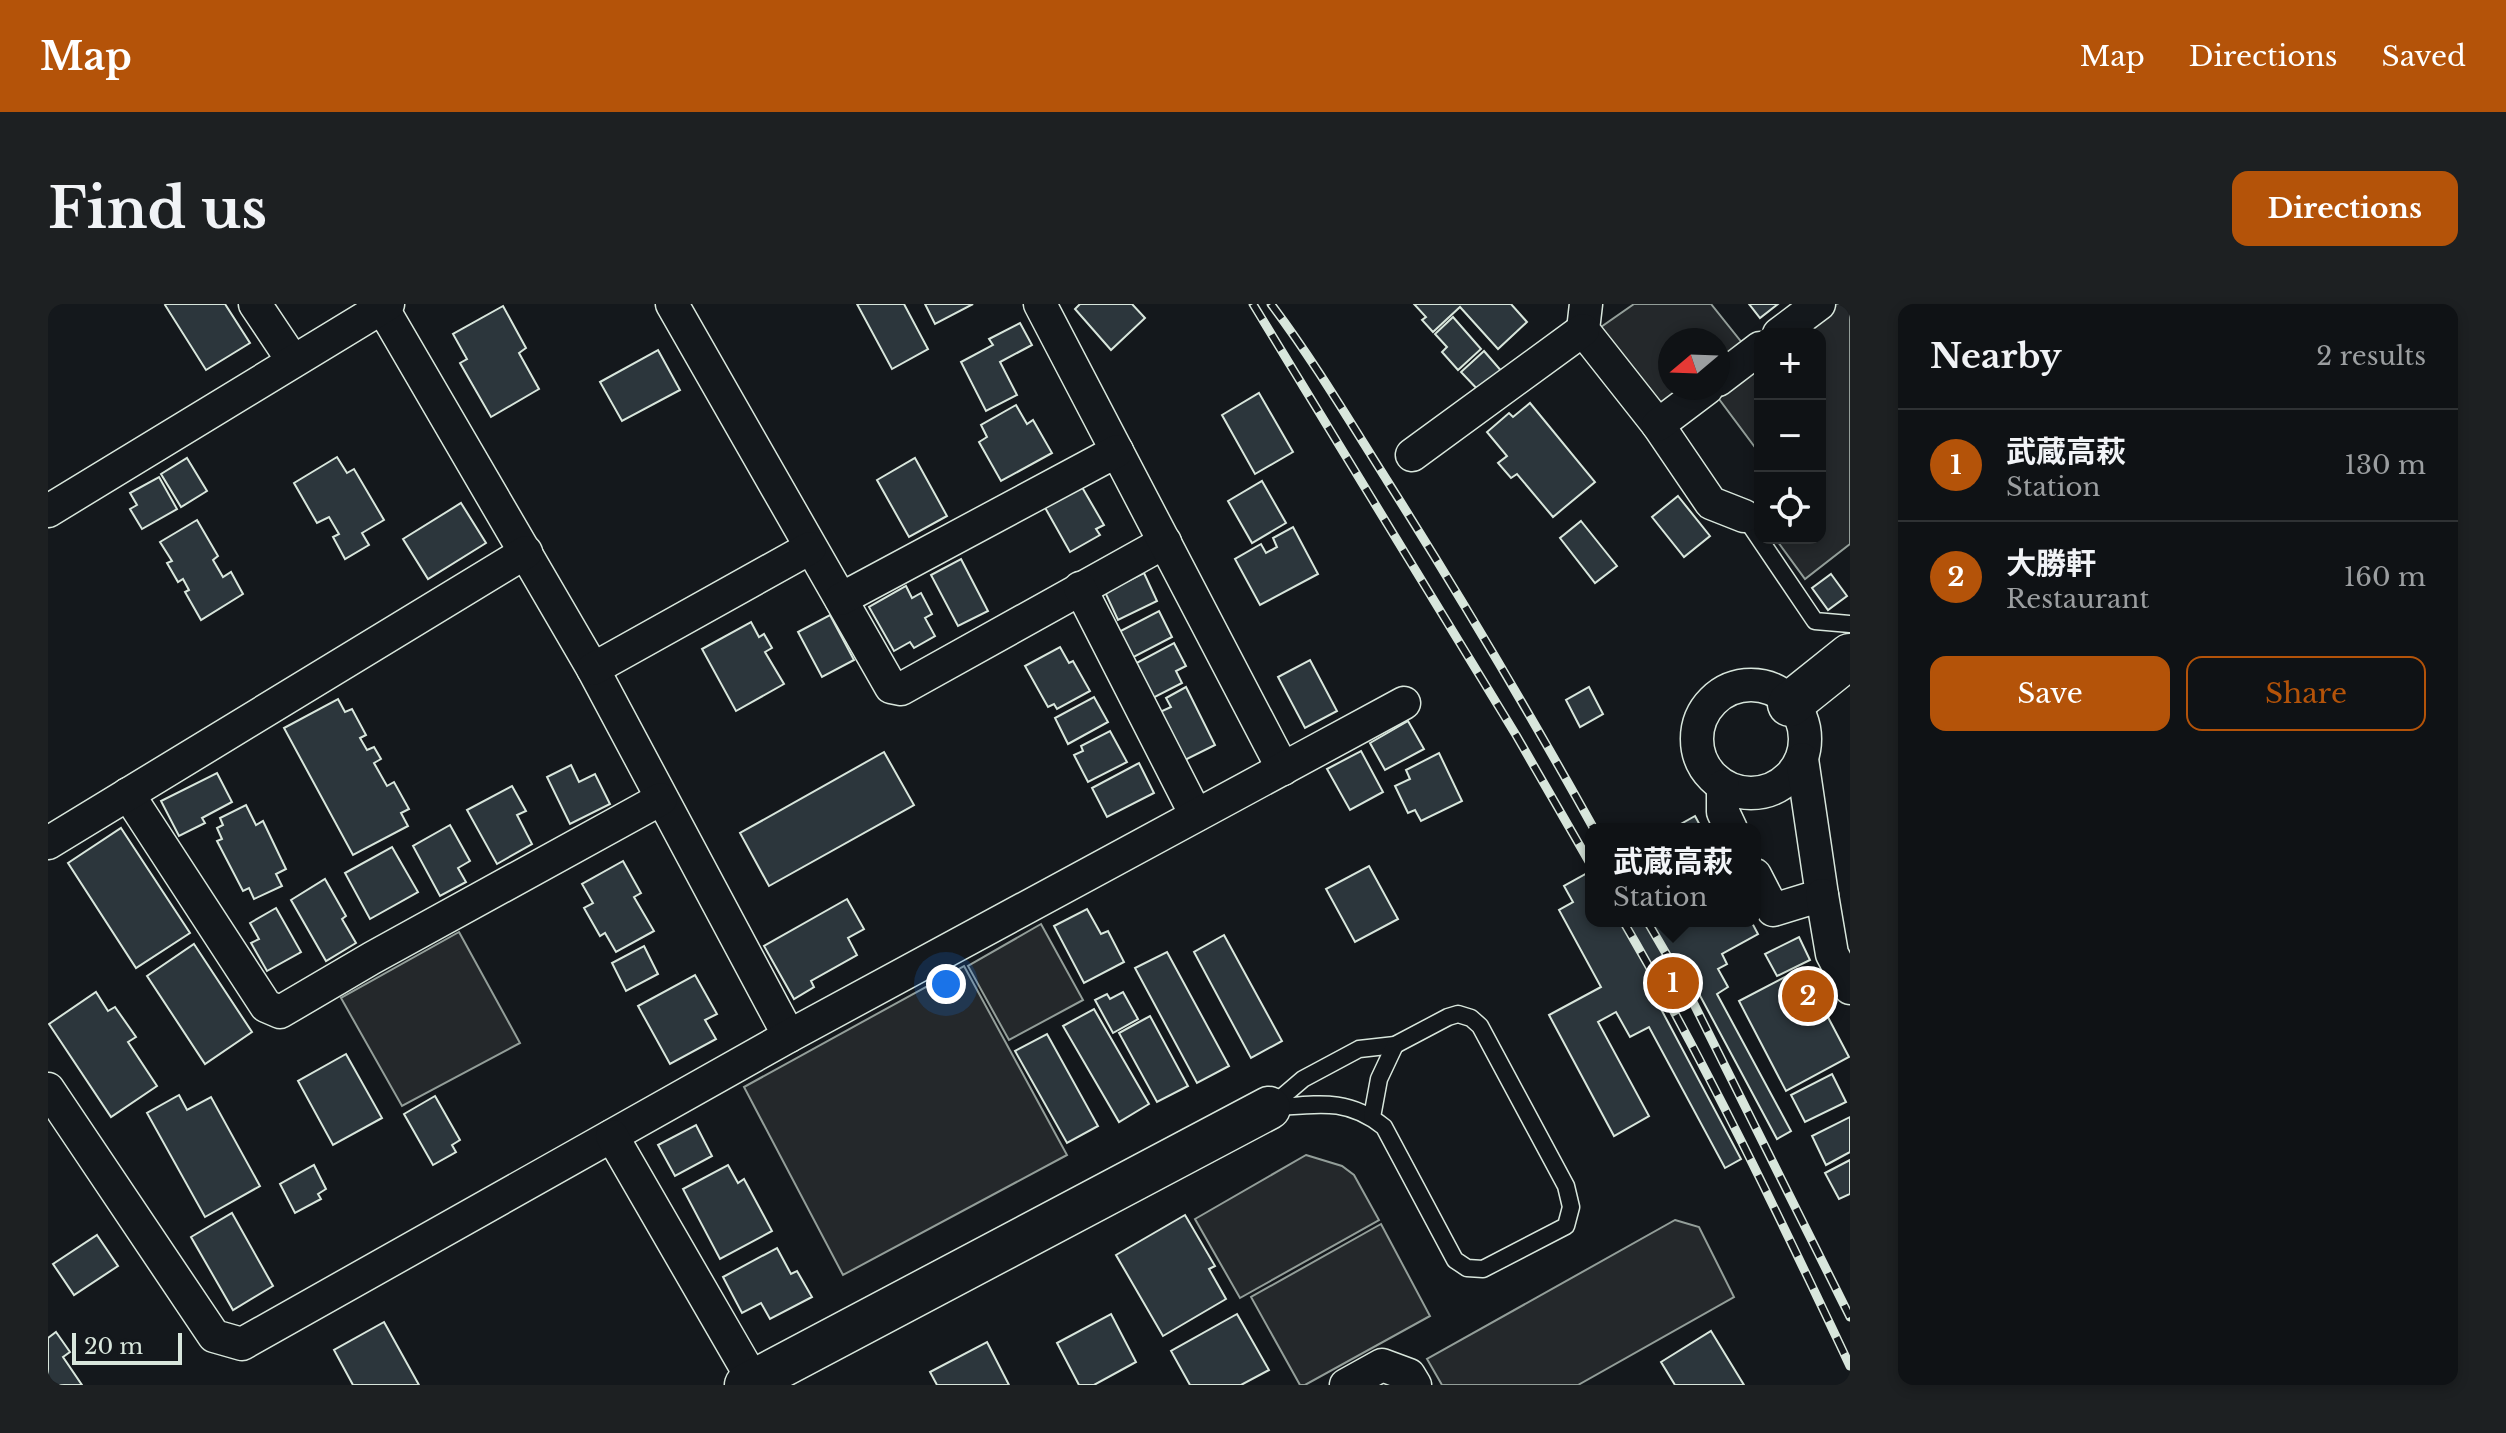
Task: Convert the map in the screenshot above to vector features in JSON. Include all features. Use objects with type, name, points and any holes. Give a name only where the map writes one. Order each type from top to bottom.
[{"type":"main road","points":[[1790,704],[1850,656]]},
{"type":"street","points":[[255,304],[293,361]]},
{"type":"street","points":[[672,304],[891,687],[901,689],[1165,542]]},
{"type":"street","points":[[1040,304],[1283,769]]},
{"type":"street","points":[[1787,328],[1819,304]]},
{"type":"street","points":[[48,511],[385,306],[593,669],[789,1036]]},
{"type":"street","points":[[1412,455],[1585,317],[1711,503],[1744,516]]},
{"type":"street","points":[[1730,371],[1754,353]]},
{"type":"street","points":[[1658,425],[1691,400]]},
{"type":"street","points":[[841,599],[1117,451]]},
{"type":"street","points":[[593,669],[810,548]]},
{"type":"street","points":[[48,843],[526,552]]},
{"type":"street","points":[[1080,588],[1196,815]]},
{"type":"street","points":[[1802,759],[1782,784],[1769,790],[1738,792],[1723,786],[1710,775],[1701,760],[1698,734],[1705,709],[1718,696],[1733,688],[1750,685],[1767,687],[1790,704],[1803,724],[1805,741],[1802,759],[1832,954],[1850,988]]},
{"type":"street","points":[[48,1089],[214,1336],[242,1344],[789,1036],[1404,703]]},
{"type":"street","points":[[1723,786],[1723,812],[1728,823]]},
{"type":"street","points":[[128,794],[266,1006],[280,1012],[661,799]]},
{"type":"street","points":[[1761,887],[1773,910],[1822,895]]},
{"type":"street","points":[[612,1136],[752,1384],[1269,1108]]},
{"type":"street","points":[[1346,1385],[1382,1365],[1409,1375],[1415,1385]]},
{"type":"lane","points":[[1744,516],[1815,621],[1850,624]]},
{"type":"lane","points":[[1458,1014],[1471,1018],[1480,1026],[1566,1186],[1571,1207],[1566,1226],[1483,1269],[1467,1268],[1455,1260],[1384,1127],[1372,1117],[1352,1107],[1334,1103],[1269,1108],[1303,1079],[1359,1049],[1395,1045],[1458,1014]]},
{"type":"lane","points":[[1372,1117],[1379,1079],[1395,1045]]},
{"type":"shaded area","points":[[1634,304],[1711,304],[1743,344],[1730,354],[1730,328],[1658,328],[1658,400],[1671,400],[1651,402],[1602,340],[1601,327]]},
{"type":"shaded area","points":[[1834,304],[1850,304],[1850,544],[1805,579],[1779,544],[1826,544],[1826,328],[1802,328]]},
{"type":"shaded area","points":[[1754,366],[1754,446],[1720,400],[1730,400],[1730,384]]},
{"type":"shaded area","points":[[1041,924],[1083,1000],[1009,1040],[968,966]]},
{"type":"shaded area","points":[[459,932],[520,1043],[402,1106],[341,998]]},
{"type":"shaded area","points":[[964,966],[1067,1155],[843,1275],[744,1087]]},
{"type":"shaded area","points":[[1306,1155],[1342,1166],[1354,1175],[1379,1220],[1240,1298],[1195,1219]]},
{"type":"shaded area","points":[[1675,1220],[1699,1227],[1734,1297],[1578,1385],[1442,1385],[1427,1359]]},
{"type":"shaded area","points":[[1381,1224],[1430,1316],[1300,1385],[1251,1297]]},
{"type":"building","points":[[166,304],[225,304],[250,343],[206,370]]},
{"type":"building","points":[[857,304],[904,304],[928,349],[892,369]]},
{"type":"building","points":[[925,304],[973,304],[935,324]]},
{"type":"building","points":[[1080,304],[1132,304],[1145,318],[1111,350],[1075,309]]},
{"type":"building","points":[[1414,304],[1511,304],[1527,322],[1498,349],[1460,307],[1433,332],[1422,320],[1426,317]]},
{"type":"building","points":[[1749,304],[1778,304],[1760,318]]},
{"type":"building","points":[[503,306],[526,348],[519,353],[539,389],[491,417],[460,363],[467,359],[453,334]]},
{"type":"building","points":[[1453,317],[1481,349],[1458,370],[1442,352],[1447,347],[1435,334]]},
{"type":"building","points":[[1020,323],[1032,345],[1000,362],[1017,395],[986,411],[961,362],[993,345],[989,339]]},
{"type":"building","points":[[658,350],[680,390],[622,421],[600,382]]},
{"type":"building","points":[[1484,351],[1503,373],[1481,393],[1461,372]]},
{"type":"building","points":[[1259,393],[1293,452],[1255,474],[1222,415]]},
{"type":"building","points":[[1530,403],[1595,482],[1553,517],[1517,474],[1511,478],[1498,463],[1507,456],[1487,432],[1509,413],[1513,417]]},
{"type":"building","points":[[1016,405],[1027,424],[1033,420],[1052,453],[1001,481],[979,442],[987,437],[981,425]]},
{"type":"building","points":[[337,457],[347,473],[354,469],[384,520],[362,533],[369,545],[345,559],[333,537],[339,534],[329,517],[317,523],[294,483]]},
{"type":"building","points":[[187,458],[207,491],[181,507],[161,474]]},
{"type":"building","points":[[915,458],[947,516],[909,537],[877,480]]},
{"type":"building","points":[[159,477],[177,509],[142,529],[130,509],[137,505],[130,493]]},
{"type":"building","points":[[1262,481],[1286,523],[1252,543],[1228,501]]},
{"type":"building","points":[[1079,482],[1104,525],[1096,529],[1100,535],[1070,552],[1043,504]]},
{"type":"building","points":[[1678,496],[1710,536],[1684,557],[1652,517]]},
{"type":"building","points":[[461,503],[486,543],[428,579],[403,539]]},
{"type":"building","points":[[197,520],[218,556],[213,560],[223,577],[231,572],[243,594],[201,620],[185,592],[189,590],[183,579],[178,582],[167,563],[172,561],[160,542]]},
{"type":"building","points":[[1581,521],[1617,566],[1595,583],[1560,538]]},
{"type":"building","points":[[1293,527],[1318,574],[1260,605],[1235,559],[1261,544],[1266,553],[1277,547],[1273,538]]},
{"type":"building","points":[[961,559],[988,611],[958,626],[931,575]]},
{"type":"building","points":[[1144,573],[1157,601],[1118,620],[1105,592]]},
{"type":"building","points":[[1831,574],[1847,596],[1828,610],[1812,588]]},
{"type":"building","points":[[906,586],[912,598],[921,593],[932,614],[925,618],[935,636],[914,648],[910,642],[894,651],[869,607]]},
{"type":"building","points":[[1159,611],[1172,637],[1126,661],[1113,635]]},
{"type":"building","points":[[830,615],[854,660],[822,677],[798,632]]},
{"type":"building","points":[[751,622],[759,637],[764,634],[772,648],[765,652],[784,684],[736,711],[702,649]]},
{"type":"building","points":[[1174,643],[1186,666],[1176,671],[1182,683],[1147,701],[1129,667]]},
{"type":"building","points":[[1060,647],[1069,663],[1073,661],[1090,691],[1057,709],[1054,704],[1048,707],[1025,666]]},
{"type":"building","points":[[1310,660],[1337,711],[1305,728],[1278,677]]},
{"type":"building","points":[[1186,687],[1215,745],[1185,760],[1160,712],[1171,707],[1166,698]]},
{"type":"building","points":[[1589,687],[1603,714],[1580,727],[1566,700]]},
{"type":"building","points":[[1094,697],[1108,722],[1068,744],[1055,718]]},
{"type":"building","points":[[338,699],[345,712],[352,709],[366,735],[360,738],[367,750],[374,747],[381,759],[374,763],[387,786],[394,782],[409,809],[401,813],[408,826],[353,855],[284,728]]},
{"type":"building","points":[[1408,721],[1424,749],[1385,770],[1370,743]]},
{"type":"building","points":[[1110,731],[1127,762],[1088,782],[1074,755],[1083,751],[1081,746]]},
{"type":"building","points":[[1361,751],[1383,792],[1350,810],[1327,769]]},
{"type":"building","points":[[884,752],[914,805],[769,886],[740,833]]},
{"type":"building","points":[[1439,753],[1462,801],[1421,821],[1415,810],[1408,813],[1395,786],[1410,779],[1406,770]]},
{"type":"building","points":[[1139,763],[1154,793],[1107,817],[1092,788]]},
{"type":"building","points":[[571,765],[579,782],[595,774],[610,804],[570,824],[547,777]]},
{"type":"building","points":[[217,773],[232,802],[202,818],[205,823],[179,836],[161,801]]},
{"type":"building","points":[[512,786],[526,811],[517,815],[532,844],[497,864],[467,810]]},
{"type":"building","points":[[246,805],[256,825],[263,821],[286,869],[276,874],[282,886],[254,899],[249,888],[243,891],[217,841],[222,839],[217,828],[223,825],[220,818]]},
{"type":"building","points":[[1695,816],[1699,823],[1682,823]]},
{"type":"building","points":[[450,825],[470,861],[458,868],[466,882],[440,896],[413,846]]},
{"type":"building","points":[[121,828],[190,933],[136,968],[68,863]]},
{"type":"building","points":[[392,847],[418,892],[370,919],[345,873]]},
{"type":"building","points":[[623,861],[641,893],[634,897],[654,931],[616,952],[605,933],[600,936],[584,908],[593,903],[582,884]]},
{"type":"building","points":[[1369,866],[1398,919],[1355,942],[1326,889]]},
{"type":"building","points":[[1585,874],[1585,927],[1754,927],[1758,934],[1722,954],[1727,964],[1718,969],[1728,987],[1717,994],[1791,1131],[1777,1139],[1697,990],[1661,1009],[1741,1159],[1725,1168],[1649,1027],[1630,1037],[1616,1012],[1598,1022],[1649,1116],[1614,1136],[1549,1015],[1601,987],[1559,910],[1573,902],[1564,886]]},
{"type":"building","points":[[325,879],[346,916],[342,919],[356,943],[326,961],[291,900]]},
{"type":"building","points":[[847,899],[864,929],[848,938],[857,955],[811,981],[814,987],[794,999],[764,946]]},
{"type":"building","points":[[276,908],[301,952],[267,971],[251,943],[259,939],[250,923]]},
{"type":"building","points":[[1087,909],[1101,934],[1108,931],[1124,962],[1084,983],[1054,926]]},
{"type":"building","points":[[1224,935],[1282,1041],[1251,1058],[1194,952]]},
{"type":"building","points":[[1799,937],[1810,960],[1777,976],[1765,954]]},
{"type":"building","points":[[194,944],[252,1032],[205,1064],[147,976]]},
{"type":"building","points":[[644,946],[658,974],[626,991],[612,963]]},
{"type":"building","points":[[1167,952],[1229,1066],[1197,1083],[1135,968]]},
{"type":"building","points":[[1802,968],[1849,1057],[1786,1091],[1739,1001]]},
{"type":"building","points":[[695,975],[717,1014],[705,1020],[716,1039],[670,1064],[638,1006]]},
{"type":"building","points":[[96,992],[108,1011],[115,1007],[136,1037],[128,1042],[157,1086],[111,1117],[49,1024]]},
{"type":"building","points":[[1123,992],[1138,1019],[1113,1033],[1095,1000],[1107,994],[1110,999]]},
{"type":"building","points":[[1094,1009],[1149,1104],[1119,1122],[1063,1026]]},
{"type":"building","points":[[1150,1016],[1188,1086],[1157,1102],[1119,1033]]},
{"type":"building","points":[[1047,1034],[1098,1126],[1067,1143],[1015,1051]]},
{"type":"building","points":[[346,1054],[382,1118],[333,1145],[298,1081]]},
{"type":"building","points":[[1832,1074],[1846,1102],[1805,1122],[1791,1095]]},
{"type":"building","points":[[179,1095],[187,1110],[211,1097],[260,1186],[205,1217],[147,1113]]},
{"type":"building","points":[[435,1096],[460,1140],[452,1145],[456,1152],[433,1165],[404,1114]]},
{"type":"building","points":[[1850,1117],[1850,1152],[1826,1165],[1812,1136]]},
{"type":"building","points":[[696,1125],[712,1156],[675,1176],[658,1145]]},
{"type":"building","points":[[1850,1160],[1850,1194],[1839,1199],[1825,1173]]},
{"type":"building","points":[[314,1165],[326,1189],[318,1194],[321,1199],[295,1213],[280,1184]]},
{"type":"building","points":[[728,1165],[738,1183],[744,1179],[772,1231],[720,1259],[683,1189]]},
{"type":"building","points":[[232,1213],[273,1286],[233,1310],[191,1237]]},
{"type":"building","points":[[1185,1215],[1215,1266],[1209,1269],[1226,1299],[1163,1336],[1116,1255]]},
{"type":"building","points":[[97,1235],[118,1266],[74,1295],[53,1264]]},
{"type":"building","points":[[777,1248],[791,1274],[797,1271],[812,1297],[770,1319],[761,1303],[742,1313],[723,1277]]},
{"type":"building","points":[[1111,1314],[1136,1362],[1094,1385],[1079,1385],[1057,1343]]},
{"type":"building","points":[[1237,1314],[1269,1370],[1241,1385],[1190,1385],[1171,1351]]},
{"type":"building","points":[[384,1322],[419,1385],[353,1385],[334,1350]]},
{"type":"building","points":[[1711,1331],[1744,1385],[1675,1385],[1661,1362]]},
{"type":"building","points":[[56,1332],[70,1352],[63,1357],[82,1385],[48,1385],[48,1338]]},
{"type":"building","points":[[987,1342],[1009,1385],[937,1385],[930,1372]]},
{"type":"railway","points":[[1253,304],[1516,735],[1585,855]]},
{"type":"railway","points":[[1271,304],[1331,392],[1441,568],[1591,823]]},
{"type":"railway","points":[[1626,927],[1713,1086],[1850,1366]]},
{"type":"railway","points":[[1651,927],[1685,986],[1850,1317]]},
{"type":"place","name":"武蔵高萩","points":[[1673,983]]},
{"type":"place","name":"大勝軒","points":[[1808,996]]}]
